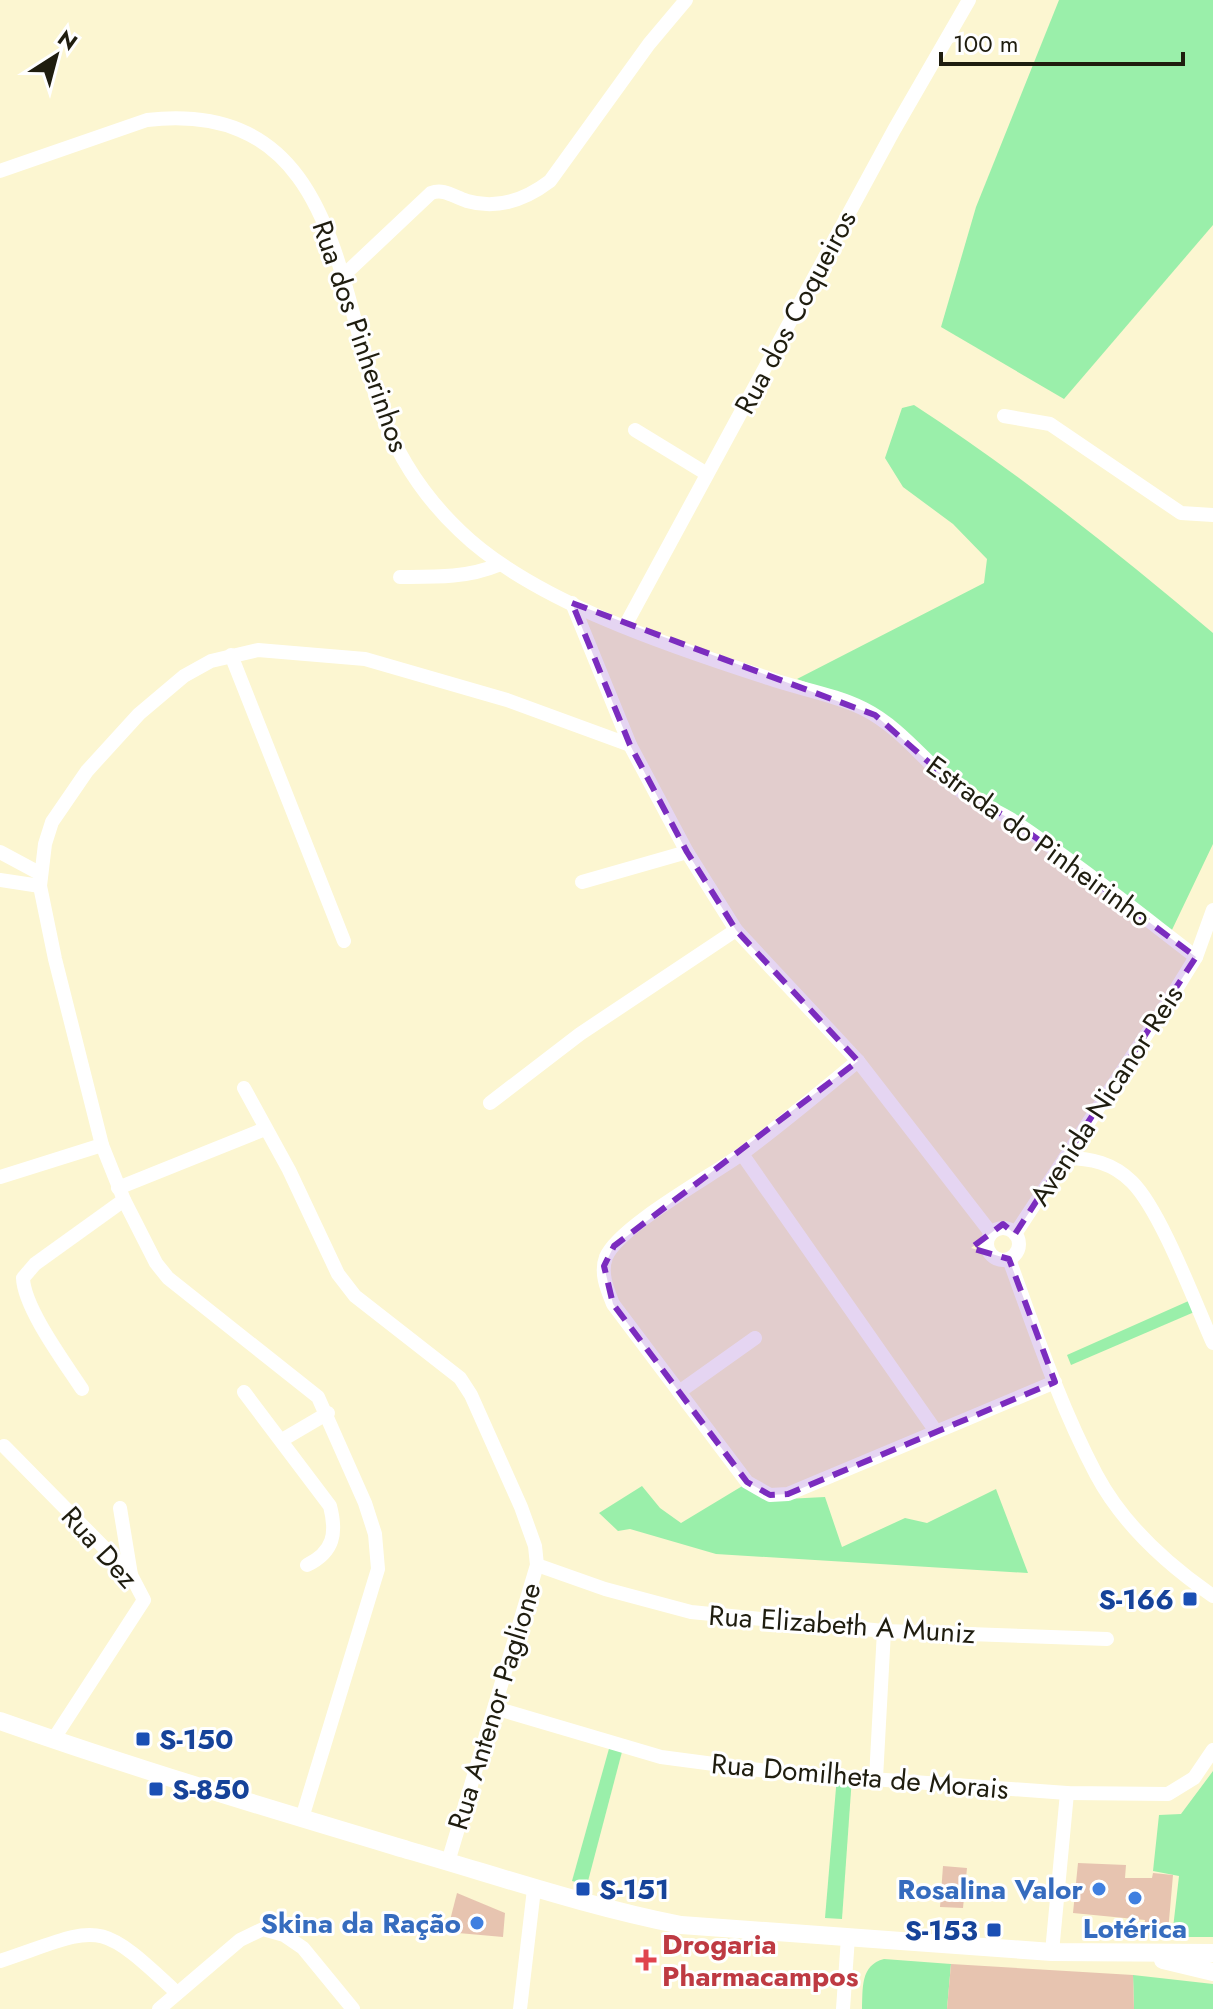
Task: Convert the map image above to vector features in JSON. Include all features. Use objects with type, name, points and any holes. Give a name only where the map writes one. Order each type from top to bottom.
[{"type":"main road","name":"Rua Antenor Paglione","points":[[0,1721],[448,1862]]},
{"type":"main road","points":[[448,1862],[534,1889],[681,1925],[1052,1952],[1141,1955],[1213,1953]]},
{"type":"main road","points":[[1141,1955],[1213,1972]]},
{"type":"street","points":[[344,275],[431,193],[444,192],[484,205],[508,203],[533,195],[550,181],[649,44],[686,0]]},
{"type":"street","name":"Rua dos Coqueiros","points":[[625,626],[894,130],[969,0]]},
{"type":"street","name":"Rua dos Pinherinhos","points":[[0,171],[147,120],[201,119],[233,126],[270,145],[294,168],[324,220],[344,275],[380,407],[399,455],[434,503],[498,565],[572,603]]},
{"type":"street","points":[[1004,416],[1050,424],[1181,513],[1213,515]]},
{"type":"street","points":[[635,430],[707,474]]},
{"type":"street","points":[[400,577],[456,576],[498,565]]},
{"type":"street","points":[[572,603],[630,745],[687,852],[736,930],[858,1061],[991,1233]]},
{"type":"street","name":"Estrada do Pinheirinho","points":[[572,603],[625,626],[875,715],[964,793],[1012,820],[1196,957]]},
{"type":"street","points":[[302,1818],[378,1569],[375,1534],[328,1413],[305,1384],[168,1278],[156,1263],[121,1194],[102,1145],[41,880],[52,822],[105,749],[184,676],[231,655],[258,650],[365,659],[507,700],[630,745]]},
{"type":"street","points":[[231,655],[344,941]]},
{"type":"street","points":[[0,852],[41,880]]},
{"type":"street","points":[[582,882],[687,852]]},
{"type":"street","points":[[0,880],[41,880]]},
{"type":"street","name":"Avenida Nicanor Reis","points":[[1015,1234],[1196,957],[1213,910]]},
{"type":"street","points":[[490,1103],[580,1034],[736,930]]},
{"type":"street","points":[[858,1061],[742,1154],[625,1234],[607,1255],[604,1278],[613,1304],[747,1482],[770,1495],[788,1494],[1055,1382]]},
{"type":"street","name":"Rua Antenor Paglione","points":[[244,1088],[289,1170],[338,1274],[355,1296],[450,1370],[465,1387],[521,1507],[535,1546],[537,1565],[448,1862]]},
{"type":"street","points":[[82,1389],[23,1288],[26,1271],[121,1194],[265,1129]]},
{"type":"street","points":[[0,1177],[102,1145]]},
{"type":"street","points":[[742,1154],[935,1430]]},
{"type":"street","points":[[1065,1158],[1093,1159],[1133,1183],[1169,1246],[1213,1343]]},
{"type":"street","points":[[1000,1228],[1015,1234],[1019,1248],[1009,1259],[998,1260],[989,1254],[986,1243],[991,1233],[1000,1228]]},
{"type":"street","points":[[1009,1259],[1055,1382],[1097,1476],[1146,1541],[1213,1596]]},
{"type":"street","points":[[679,1392],[755,1338]]},
{"type":"street","points":[[244,1392],[330,1506],[336,1526],[332,1544],[320,1559],[307,1565]]},
{"type":"street","points":[[282,1440],[328,1413]]},
{"type":"street","name":"Rua Dez","points":[[4,1446],[131,1575],[141,1588],[144,1600],[53,1740]]},
{"type":"street","points":[[120,1508],[131,1575]]},
{"type":"street","name":"Rua Elizabeth A Muniz","points":[[537,1565],[605,1589],[691,1612],[884,1631],[1107,1639]]},
{"type":"street","points":[[876,1778],[884,1631]]},
{"type":"street","name":"Rua Domilheta de Morais","points":[[495,1708],[661,1757],[774,1772],[1067,1793],[1168,1794],[1194,1778],[1213,1750]]},
{"type":"street","points":[[1052,1952],[1067,1793]]},
{"type":"street","points":[[520,2009],[534,1889]]},
{"type":"street","points":[[159,2009],[240,1940],[263,1929],[284,1935],[303,1948],[353,2009]]},
{"type":"street","points":[[0,1961],[80,1934],[98,1933],[114,1938],[131,1950],[176,1992]]},
{"type":"street","points":[[843,2009],[848,1937]]},
{"type":"highlighted area","points":[[572,603],[875,715],[964,793],[1012,820],[1196,957],[1015,1234],[1003,1224],[971,1248],[1009,1259],[1055,1382],[788,1494],[770,1495],[747,1482],[613,1304],[604,1266],[614,1246],[858,1061],[736,930],[687,852],[630,745]]},
{"type":"green space","points":[[1059,0],[1213,0],[1213,225],[1064,399],[941,327],[976,207]]},
{"type":"green space","points":[[914,405],[1067,514],[1213,633],[1213,844],[1170,934],[858,701],[797,679],[984,583],[987,559],[953,524],[903,487],[885,458],[902,408]]},
{"type":"green space","points":[[1193,1299],[1199,1310],[1071,1365],[1067,1355]]},
{"type":"green space","points":[[744,1485],[766,1500],[825,1497],[842,1547],[905,1518],[927,1523],[996,1489],[1028,1573],[716,1554],[630,1529],[618,1531],[599,1513],[642,1486],[660,1508],[681,1523]]},
{"type":"green space","points":[[610,1745],[623,1748],[587,1885],[572,1881]]},
{"type":"green space","points":[[1213,1771],[1213,1937],[1172,1937],[1179,1876],[1153,1871],[1159,1815],[1181,1814]]},
{"type":"green space","points":[[837,1776],[852,1777],[842,1919],[825,1918]]},
{"type":"green space","points":[[884,1959],[951,1964],[947,2009],[862,2009],[867,1972],[876,1962]]},
{"type":"green space","points":[[1133,1975],[1213,1984],[1213,2009],[1134,2009]]},
{"type":"building","points":[[1078,1863],[1126,1865],[1125,1878],[1152,1878],[1153,1873],[1173,1875],[1168,1932],[1143,1931],[1145,1920],[1073,1913]]},
{"type":"building","points":[[943,1866],[967,1868],[963,1908],[940,1907]]},
{"type":"building","name":"Skina da Ração","points":[[457,1893],[505,1913],[503,1937],[447,1932]]},
{"type":"building","points":[[951,1964],[1133,1975],[1134,2009],[947,2009]]},
{"type":"place","name":"S-166","points":[[1190,1599]]},
{"type":"place","name":"S-150","points":[[143,1739]]},
{"type":"place","name":"S-850","points":[[156,1789]]},
{"type":"place","name":"S-151","points":[[583,1889]]},
{"type":"place","name":"Rosalina Valor","points":[[1099,1889]]},
{"type":"place","name":"Lotérica","points":[[1135,1898]]},
{"type":"place","name":"Skina da Ração","points":[[477,1923]]},
{"type":"place","name":"S-153","points":[[994,1930]]},
{"type":"place","name":"Drogaria Pharmacampos","points":[[646,1960]]}]
